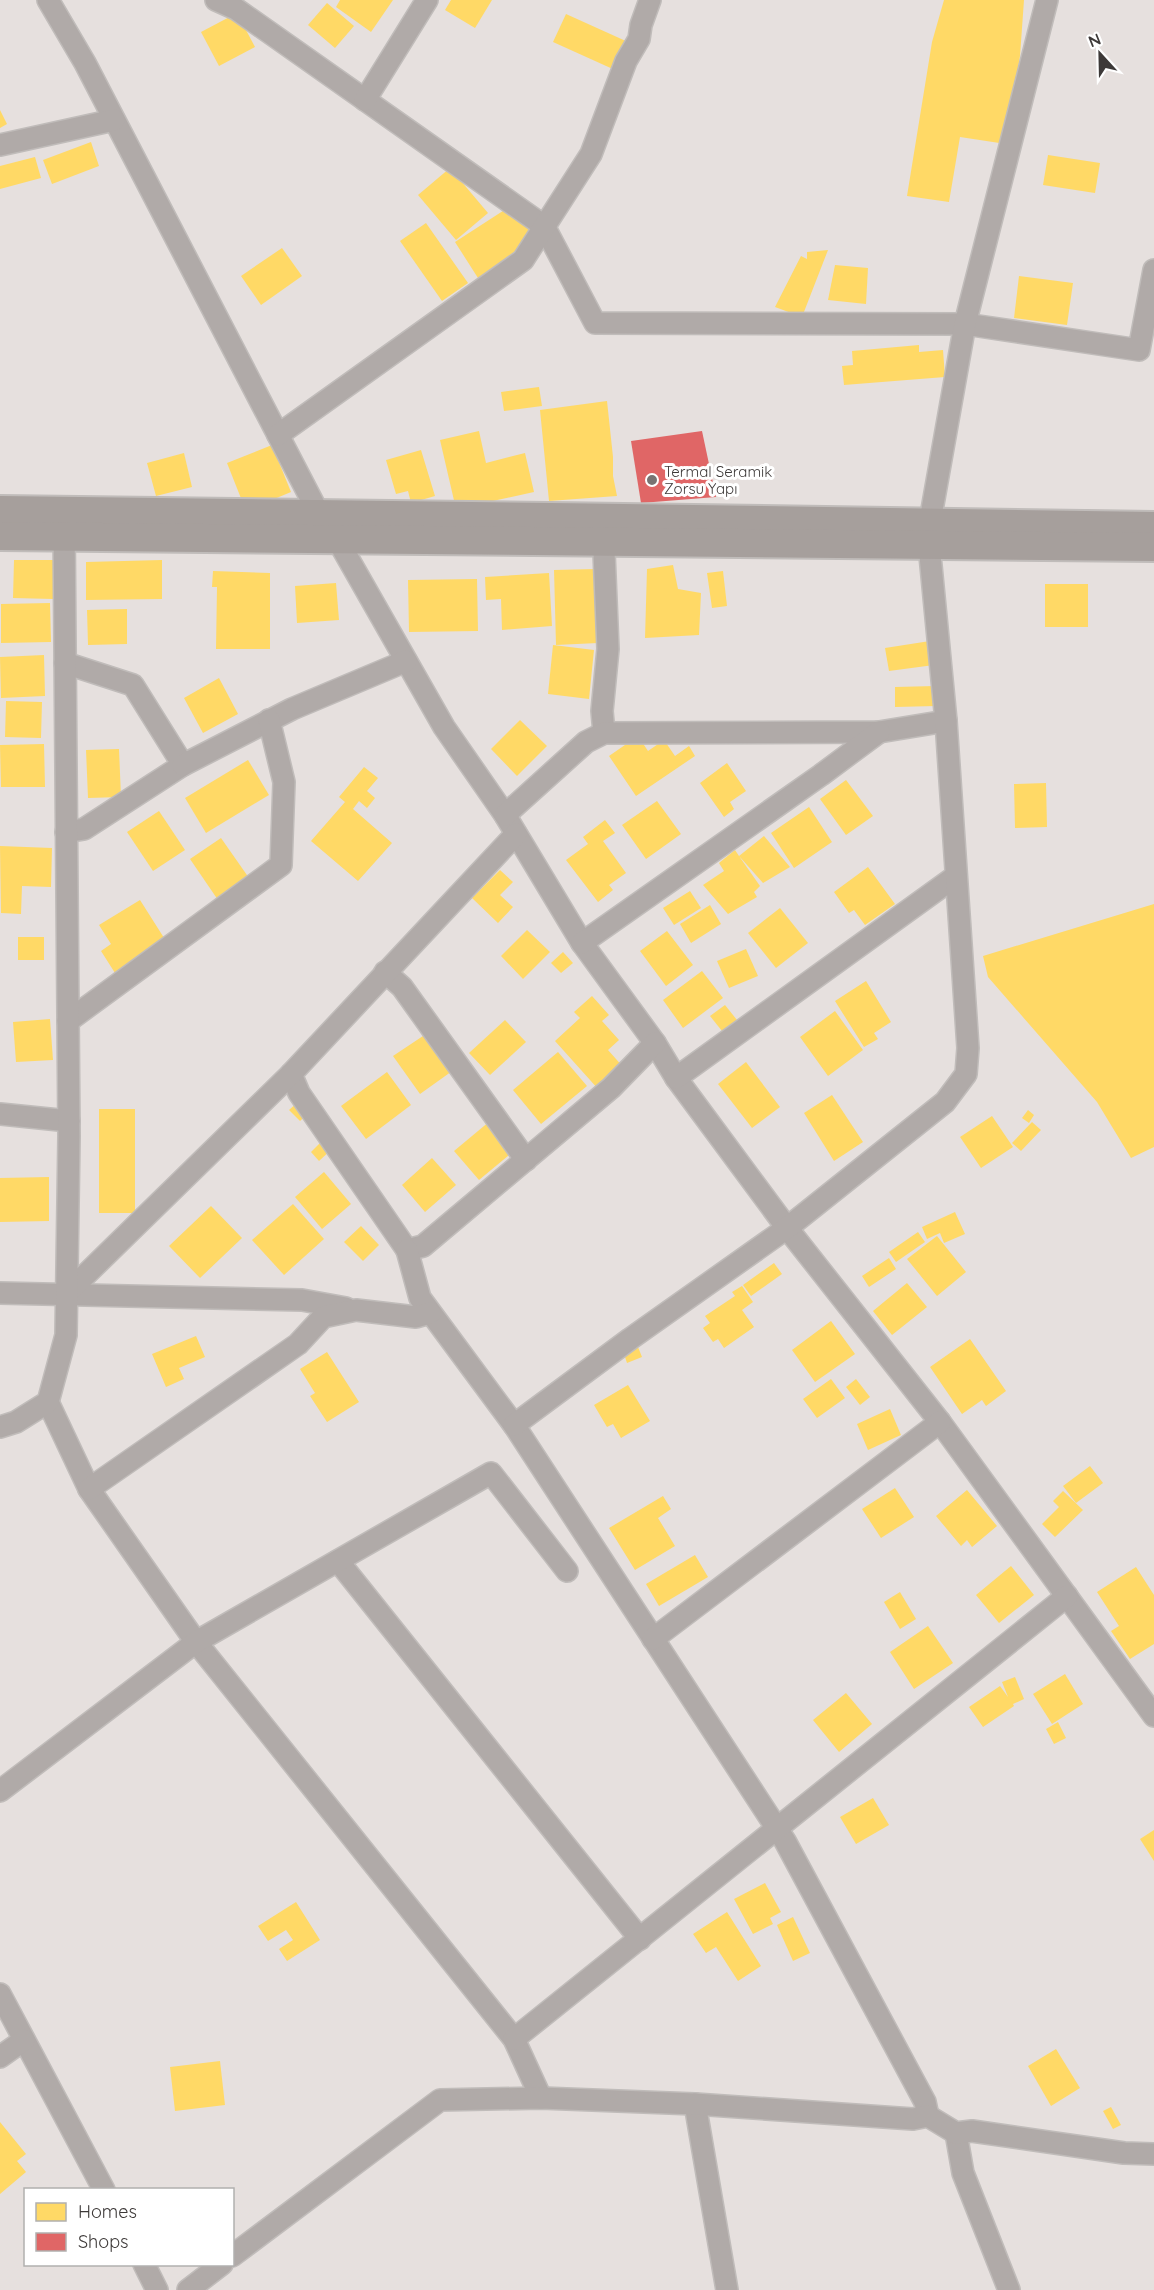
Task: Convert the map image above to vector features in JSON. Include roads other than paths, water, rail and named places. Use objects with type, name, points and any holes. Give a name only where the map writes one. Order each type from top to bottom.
[{"type":"street","points":[[48,0],[85,63],[319,514],[337,539],[444,727],[505,815],[582,943],[655,1043],[676,1078],[787,1228],[940,1422],[1154,1716]]},
{"type":"street","points":[[216,0],[238,5],[364,100],[543,226],[595,323],[965,324],[1139,350],[1154,270]]},
{"type":"street","points":[[364,100],[427,0]]},
{"type":"street","points":[[278,435],[523,260],[591,154],[626,61],[639,39],[641,25],[650,0]]},
{"type":"street","points":[[514,1425],[630,1339],[787,1228],[945,1102],[966,1074],[968,1048],[946,721],[929,533],[965,324],[1047,0]]},
{"type":"street","points":[[0,145],[114,120]]},
{"type":"street","points":[[0,510],[64,524],[337,539],[604,531],[929,533],[1154,526]]},
{"type":"street","points":[[0,536],[64,524],[319,514],[604,531]]},
{"type":"street","points":[[64,524],[69,1121],[67,1293],[66,1335],[48,1402],[89,1489],[196,1642],[514,2039],[541,2098]]},
{"type":"street","points":[[604,531],[608,649],[602,711],[604,733]]},
{"type":"street","points":[[929,533],[1154,547]]},
{"type":"street","points":[[66,832],[84,829],[183,765],[269,720],[406,661]]},
{"type":"street","points":[[65,663],[133,685],[183,765]]},
{"type":"street","points":[[68,1021],[281,865],[284,782],[269,720]]},
{"type":"street","points":[[505,815],[586,742],[604,733],[879,732],[946,721]]},
{"type":"street","points":[[582,943],[879,732]]},
{"type":"street","points":[[67,1293],[291,1074],[516,834]]},
{"type":"street","points":[[676,1078],[956,876]]},
{"type":"street","points":[[385,972],[402,987],[526,1160]]},
{"type":"street","points":[[407,1250],[423,1246],[611,1088],[655,1043]]},
{"type":"street","points":[[291,1074],[299,1093],[407,1250],[420,1298],[514,1425],[776,1827],[925,2102],[928,2116]]},
{"type":"street","points":[[0,1114],[69,1121]]},
{"type":"street","points":[[0,1293],[302,1300],[356,1310],[416,1317],[430,1313]]},
{"type":"street","points":[[89,1489],[298,1344],[323,1317],[356,1310]]},
{"type":"street","points":[[0,1427],[16,1422],[48,1402]]},
{"type":"street","points":[[653,1639],[940,1422]]},
{"type":"street","points":[[0,1791],[196,1642],[491,1473],[567,1571]]},
{"type":"street","points":[[338,1561],[640,1940]]},
{"type":"street","points":[[514,2039],[1067,1596]]},
{"type":"street","points":[[0,1994],[103,2188]]},
{"type":"street","points":[[0,2057],[24,2040]]},
{"type":"street","points":[[234,2254],[440,2100],[541,2098],[695,2104],[914,2119],[928,2116],[956,2133],[972,2131],[1124,2153],[1154,2154]]},
{"type":"street","points":[[695,2104],[727,2290]]},
{"type":"street","points":[[956,2133],[963,2173],[1009,2290]]},
{"type":"street","points":[[145,2266],[158,2290]]},
{"type":"street","points":[[188,2290],[221,2266]]},
{"type":"place","name":"Termal Seramik Zorsu Yapı","points":[[652,480]]}]
